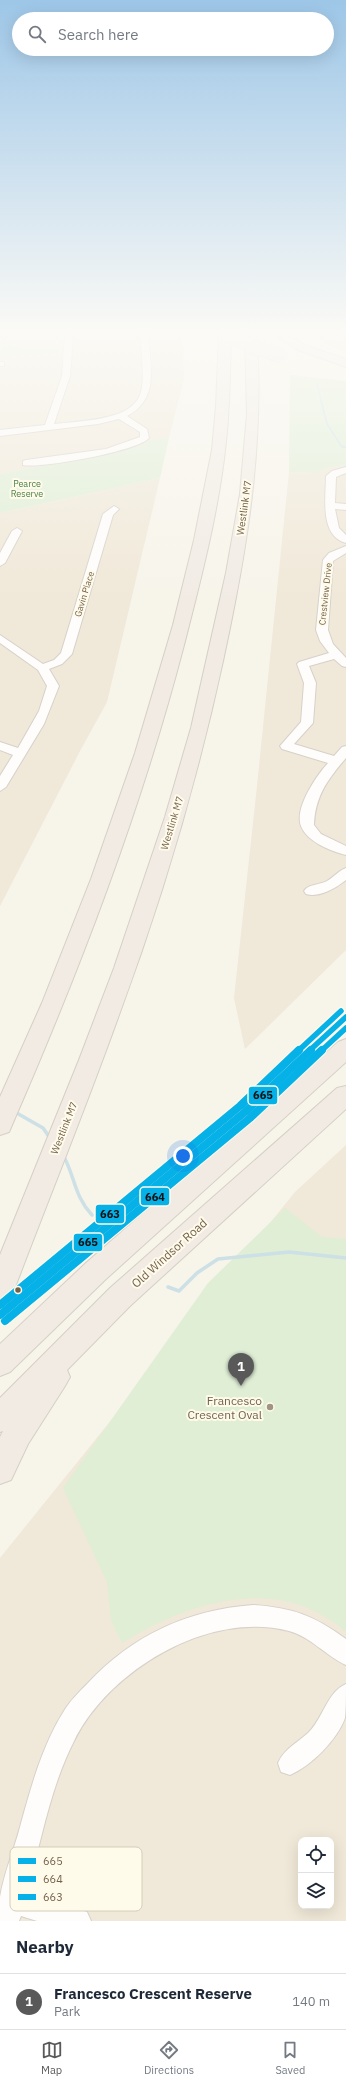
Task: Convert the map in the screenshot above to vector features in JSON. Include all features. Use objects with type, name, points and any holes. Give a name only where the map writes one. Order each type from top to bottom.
[{"type":"highway","points":[[0,1125],[32,1054],[91,907],[123,820],[159,710],[195,572],[218,456],[221,424]]},
{"type":"highway","name":"Westlink M7","points":[[0,1290],[86,1073],[141,922],[193,754],[232,588],[246,499],[252,424]]},
{"type":"highway","points":[[0,1363],[96,1271],[346,1048]]},
{"type":"highway","name":"Old Windsor Road","points":[[0,1418],[120,1297],[346,1095]]},
{"type":"highway","points":[[0,1469],[17,1434],[42,1396],[120,1297]]},
{"type":"street","points":[[0,433],[82,424]]},
{"type":"street","points":[[26,463],[48,462],[130,445],[145,438],[144,432],[134,424]]},
{"type":"street","points":[[346,470],[335,473],[331,476],[330,521],[334,530],[346,540]]},
{"type":"street","points":[[331,506],[346,507]]},
{"type":"street","name":"Gavin Place","points":[[42,668],[58,662],[66,654],[108,514],[114,509]]},
{"type":"street","points":[[0,562],[17,531]]},
{"type":"street","name":"Crestview Drive","points":[[346,549],[333,555],[328,560],[322,630],[324,639],[336,655],[346,664]]},
{"type":"street","points":[[0,638],[42,668],[53,686],[51,698],[44,713],[0,787]]},
{"type":"street","points":[[336,655],[303,664],[310,683],[307,722],[286,746],[336,761]]},
{"type":"street","points":[[0,746],[19,753]]},
{"type":"street","points":[[346,750],[315,786],[309,799],[307,825],[316,837],[346,850]]},
{"type":"street","points":[[311,891],[332,884],[346,873]]},
{"type":"street","points":[[27,1847],[50,1767],[72,1720],[104,1681],[141,1651],[174,1633],[207,1622],[248,1615],[281,1618],[320,1633],[346,1653]]},
{"type":"street","points":[[290,1763],[318,1740],[346,1696]]},
{"type":"street","points":[[9,1911],[78,1921]]},
{"type":"shaded area","points":[[0,424],[173,424],[169,438],[149,440],[141,446],[0,474]]},
{"type":"shaded area","points":[[346,465],[346,950],[245,1049],[234,998],[289,472],[317,473],[327,468]]},
{"type":"shaded area","points":[[160,478],[107,702],[0,906],[0,513]]},
{"type":"shaded area","points":[[346,1145],[346,1921],[0,1921],[0,1558],[295,1192]]},
{"type":"green space","points":[[289,424],[346,424],[346,465],[327,468],[317,473],[289,472]]},
{"type":"green space","name":"Pearce Reserve","points":[[169,438],[160,478],[0,513],[0,474],[141,446],[149,440]]},
{"type":"green space","points":[[285,1208],[322,1237],[346,1239],[346,1632],[320,1614],[293,1603],[264,1598],[234,1600],[205,1606],[176,1615],[148,1628],[122,1643],[111,1621],[107,1582],[63,1488],[208,1283]]},
{"type":"waterway","points":[[327,424],[342,447],[346,447]]},
{"type":"waterway","points":[[15,1112],[43,1128],[50,1138]]},
{"type":"waterway","points":[[63,1155],[78,1193],[86,1208],[92,1215]]},
{"type":"waterway","points":[[168,1287],[179,1291],[197,1273],[218,1259],[289,1252],[346,1258]]},
{"type":"transit line","name":"663","points":[[0,1305],[240,1106],[341,1011]]},
{"type":"transit line","name":"665","points":[[0,1315],[245,1112],[346,1017]]},
{"type":"transit line","name":"664","points":[[5,1321],[250,1118],[346,1028]]},
{"type":"place","name":"Francesco Crescent Reserve","points":[[241,1386]]},
{"type":"place","name":"Francesco Crescent Oval","points":[[270,1407]]}]
